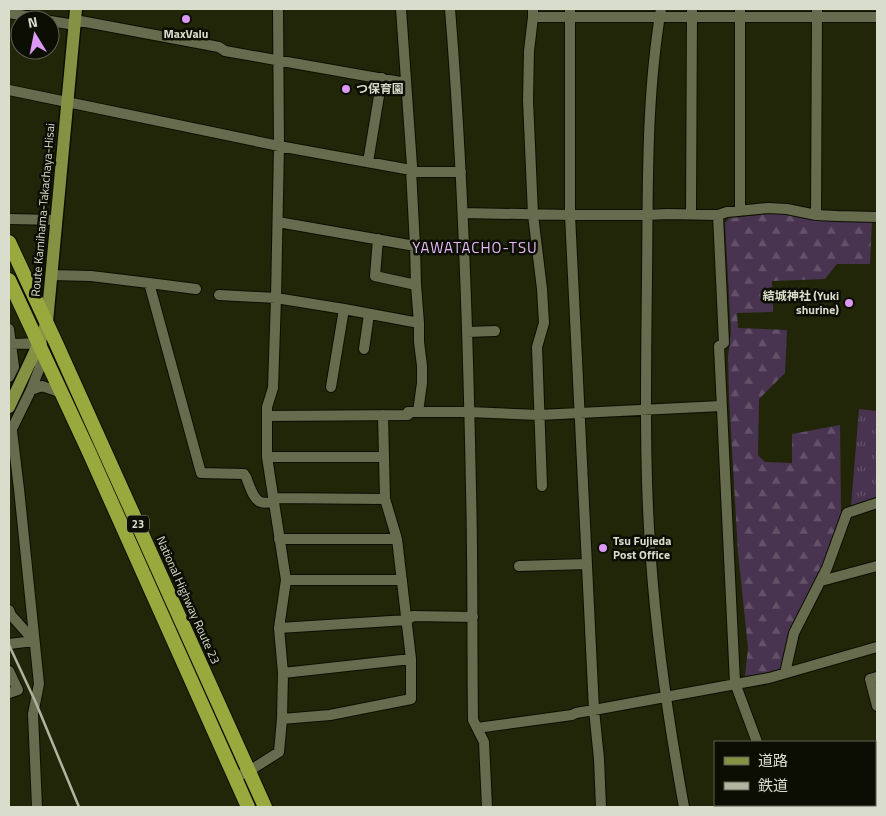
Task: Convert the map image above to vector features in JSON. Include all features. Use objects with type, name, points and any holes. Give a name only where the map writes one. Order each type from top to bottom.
[{"type":"highway","name":"National Highway Route 23","points":[[9,242],[47,322],[265,807]]},
{"type":"highway","name":"23","points":[[9,280],[97,470],[248,807]]},
{"type":"main road","name":"Route Kamihama-Takachaya-Hisai","points":[[9,407],[47,322],[75,18]]},
{"type":"street","points":[[234,778],[279,752],[282,719],[283,673],[279,628],[286,580],[267,457],[267,407],[273,388],[278,222],[278,9]]},
{"type":"street","points":[[401,9],[412,166],[416,284],[422,366],[422,383],[412,413]]},
{"type":"street","points":[[450,9],[461,172],[470,412],[473,720],[484,742],[487,807]]},
{"type":"street","points":[[542,486],[537,347],[544,323],[533,215],[528,100],[529,52],[533,13],[816,13],[877,17]]},
{"type":"street","points":[[570,13],[570,215],[594,710],[601,807]]},
{"type":"street","points":[[660,13],[655,44],[649,130],[646,410],[648,496],[651,560],[665,696],[684,807]]},
{"type":"street","points":[[691,214],[690,113],[692,13]]},
{"type":"street","points":[[740,13],[740,210]]},
{"type":"street","points":[[816,13],[816,215]]},
{"type":"street","points":[[60,19],[75,18],[219,48],[225,51],[406,82]]},
{"type":"street","points":[[368,162],[382,78]]},
{"type":"street","points":[[9,90],[279,146],[411,171],[461,172]]},
{"type":"street","points":[[463,214],[718,215],[740,210],[768,208],[786,209],[816,215],[877,217]]},
{"type":"street","points":[[718,215],[724,343],[719,346],[735,684],[757,741]]},
{"type":"street","points":[[9,220],[57,220]]},
{"type":"street","points":[[278,222],[415,246]]},
{"type":"street","points":[[378,240],[375,276],[416,284]]},
{"type":"street","points":[[51,275],[91,276],[196,289]]},
{"type":"street","points":[[150,283],[201,473],[244,474],[258,501],[264,503],[274,500],[385,498]]},
{"type":"street","points":[[219,295],[276,298],[419,323]]},
{"type":"street","points":[[332,387],[344,309]]},
{"type":"street","points":[[364,349],[369,314]]},
{"type":"street","points":[[9,329],[14,367],[9,377]]},
{"type":"street","points":[[467,332],[495,331]]},
{"type":"street","points":[[11,344],[56,342]]},
{"type":"street","points":[[37,807],[34,714],[39,684],[20,498],[10,434],[40,367],[39,343]]},
{"type":"street","points":[[31,390],[42,386],[62,393]]},
{"type":"street","points":[[267,416],[470,412],[539,415],[722,406]]},
{"type":"street","points":[[282,719],[330,715],[411,699],[411,659],[397,539],[385,498],[383,415]]},
{"type":"street","points":[[267,457],[383,457]]},
{"type":"street","points":[[785,673],[794,633],[827,568],[846,513],[877,503]]},
{"type":"street","points":[[280,540],[397,539]]},
{"type":"street","points":[[518,566],[587,564]]},
{"type":"street","points":[[820,581],[877,566]]},
{"type":"street","points":[[286,580],[402,580]]},
{"type":"street","points":[[9,610],[11,615],[34,641]]},
{"type":"street","points":[[279,628],[407,620],[413,616],[473,616]]},
{"type":"street","points":[[9,644],[34,641]]},
{"type":"street","points":[[477,728],[572,715],[665,696],[769,678],[877,647]]},
{"type":"street","points":[[283,673],[411,659]]},
{"type":"street","points":[[9,671],[18,690],[9,693]]},
{"type":"street","points":[[877,677],[870,679],[877,706]]},
{"type":"green space","points":[[769,214],[872,221],[870,264],[837,264],[825,279],[772,281],[773,312],[737,313],[738,328],[787,330],[785,373],[759,399],[758,455],[765,462],[792,463],[792,434],[840,425],[841,516],[824,565],[789,632],[780,670],[768,674],[745,676],[748,648],[738,553],[729,397],[728,357],[731,331],[725,223],[729,218]]},
{"type":"green space","points":[[859,409],[877,411],[877,498],[851,506]]},
{"type":"railway","points":[[9,645],[36,703],[79,807]]},
{"type":"place","name":"MaxValu","points":[[186,19]]},
{"type":"place","name":"つ保育園","points":[[346,89]]},
{"type":"place","name":"結城神社 (Yuki shurine)","points":[[849,303]]},
{"type":"place","name":"Tsu Fujieda Post Office","points":[[603,548]]},
{"type":"district","name":"YAWATACHO-TSU","points":[[475,248]]}]
